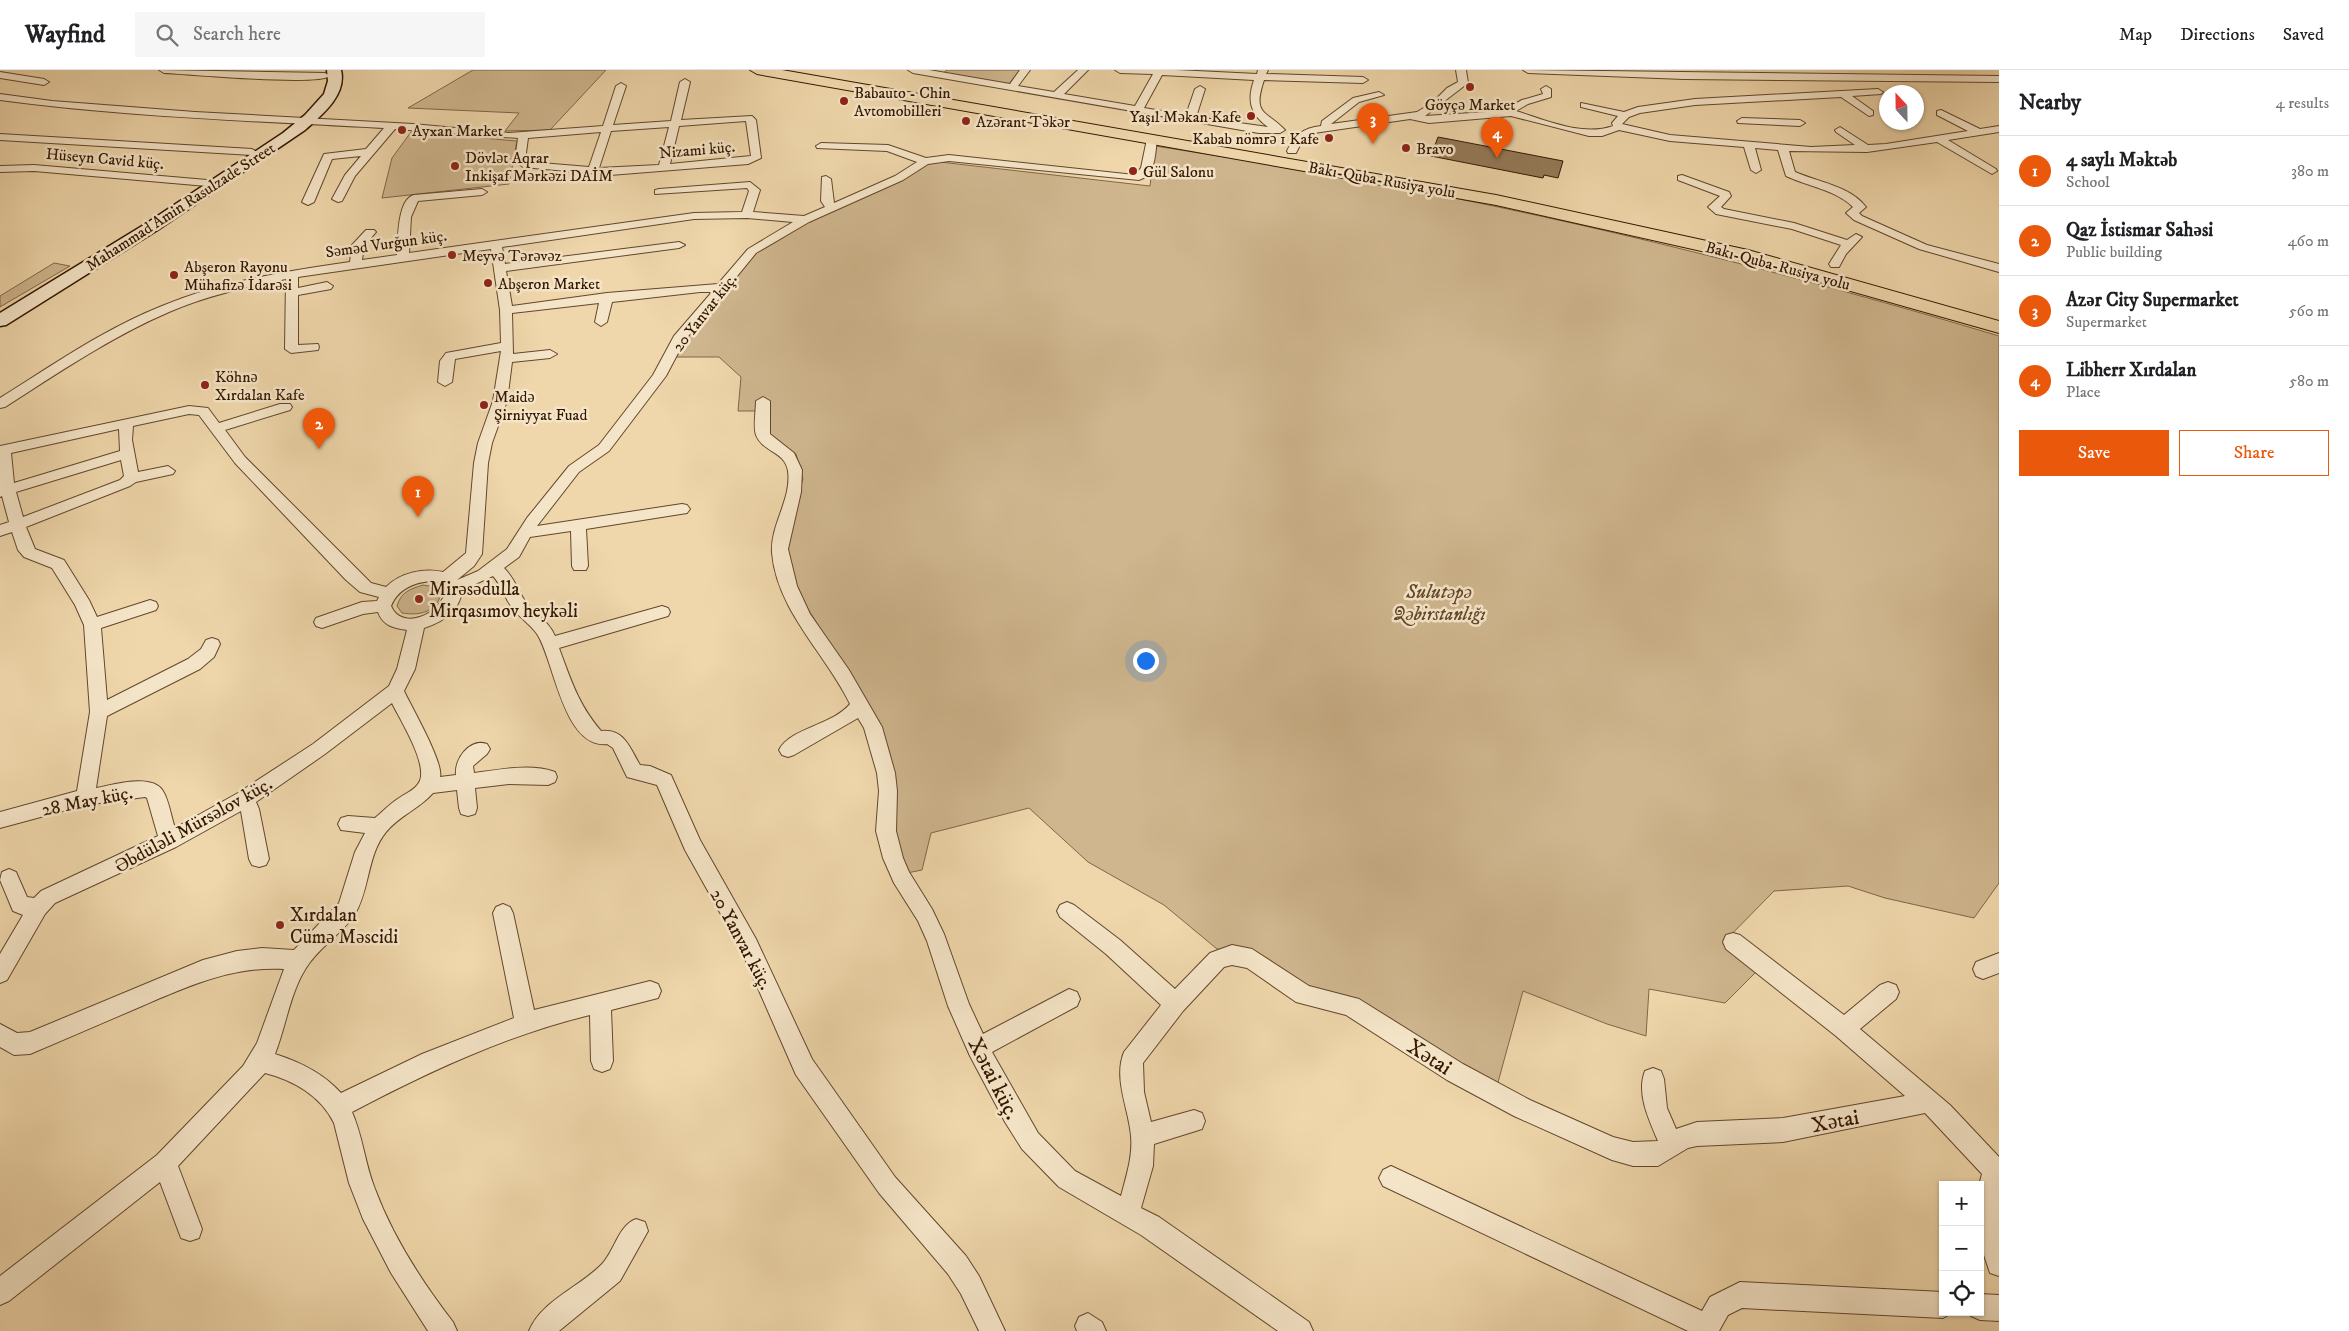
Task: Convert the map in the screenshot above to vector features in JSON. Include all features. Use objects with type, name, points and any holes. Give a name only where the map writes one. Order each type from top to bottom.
[{"type":"highway","name":"Bakı-Quba-Rusiya yolu","points":[[757,70],[1496,200],[1670,237],[1826,277],[1999,327]]},
{"type":"highway","name":"Bakı-Quba-Rusiya yolu","points":[[825,70],[1295,145],[1675,224],[1835,264],[1999,311]]},
{"type":"main road","name":"Mahammad Amin Rasulzade Street","points":[[0,312],[83,263],[318,109],[333,91],[336,80],[327,72]]},
{"type":"main road","name":"Mahammad Amin Rasulzade Street","points":[[0,321],[193,201],[300,121]]},
{"type":"street","points":[[164,70],[284,77],[327,72]]},
{"type":"street","points":[[913,70],[936,72],[1012,88],[1190,119],[1259,130],[1279,130]]},
{"type":"street","points":[[1012,88],[1025,70]]},
{"type":"street","points":[[1056,96],[1083,70]]},
{"type":"street","points":[[1120,70],[1158,73],[1261,74],[1362,80]]},
{"type":"street","points":[[1261,74],[1254,94],[1257,112],[1265,121],[1279,130],[1295,145],[1306,132],[1326,127],[1413,117],[1427,111],[1450,90],[1462,85],[1464,82],[1461,70]]},
{"type":"street","points":[[1528,70],[1999,79]]},
{"type":"street","points":[[1884,70],[1915,77]]},
{"type":"street","points":[[1969,70],[1984,80]]},
{"type":"street","points":[[1138,110],[1158,73]]},
{"type":"street","points":[[0,75],[44,82]]},
{"type":"street","points":[[1857,77],[1878,92]]},
{"type":"street","points":[[1944,78],[1955,88]]},
{"type":"street","points":[[664,168],[673,124],[685,82]]},
{"type":"street","points":[[593,171],[605,129],[621,86]]},
{"type":"street","points":[[1190,119],[1200,89]]},
{"type":"street","points":[[1505,112],[1525,102],[1548,95],[1546,89]]},
{"type":"street","points":[[1618,127],[1617,123],[1625,115],[1638,110],[1703,102],[1878,92]]},
{"type":"street","points":[[1843,94],[1869,113]]},
{"type":"street","points":[[1326,127],[1326,123],[1356,100],[1379,95]]},
{"type":"street","name":"Nizami küç.","points":[[0,97],[195,115],[392,126],[523,136],[748,118],[751,120],[756,158],[748,161],[623,172],[526,169],[520,161],[523,136]]},
{"type":"street","points":[[1658,97],[1676,106]]},
{"type":"street","points":[[0,108],[15,99]]},
{"type":"street","points":[[1584,105],[1625,115]]},
{"type":"street","points":[[1413,117],[1429,120],[1505,112],[1589,133],[1602,134],[1618,127],[1662,137],[1810,150],[1868,148],[1999,129]]},
{"type":"street","points":[[1941,113],[1978,132]]},
{"type":"street","points":[[1742,121],[1800,123]]},
{"type":"street","points":[[1784,122],[1810,150]]},
{"type":"street","points":[[338,199],[350,175],[392,126]]},
{"type":"street","points":[[1840,130],[1868,148]]},
{"type":"street","points":[[0,137],[252,152]]},
{"type":"street","points":[[821,146],[888,148],[926,161],[944,158],[1140,178],[1145,173],[1152,138]]},
{"type":"street","points":[[1939,139],[1992,171]]},
{"type":"street","points":[[1688,153],[1691,140]]},
{"type":"street","points":[[1749,146],[1756,170]]},
{"type":"street","points":[[1784,148],[1790,174],[1829,189],[1856,203],[1860,207],[1852,213],[1858,218],[1923,247],[1999,268]]},
{"type":"street","points":[[308,202],[328,156],[371,152]]},
{"type":"street","name":"20 Yanvar küç.","points":[[450,582],[475,579],[495,568],[513,553],[525,533],[574,469],[604,448],[659,376],[678,339],[756,247],[805,220],[888,184],[926,161]]},
{"type":"street","name":"Hüseyn Cavid küç.","points":[[0,169],[34,168],[207,182]]},
{"type":"street","points":[[1682,178],[1725,194],[1726,196],[1714,207],[1720,212],[1794,226],[1852,240],[1835,264]]},
{"type":"street","points":[[826,179],[827,201],[832,208]]},
{"type":"street","points":[[659,192],[750,186],[755,188],[755,190],[747,215]]},
{"type":"street","points":[[404,257],[405,217],[414,198],[482,192]]},
{"type":"street","name":"Səməd Vurğun küç.","points":[[0,404],[98,344],[163,309],[247,284],[292,274],[356,264],[668,219],[712,215],[747,215],[805,220]]},
{"type":"street","points":[[356,264],[358,245],[370,232]]},
{"type":"street","points":[[450,582],[474,554],[481,463],[500,401],[507,353],[506,310],[496,243]]},
{"type":"street","points":[[499,268],[678,245]]},
{"type":"street","points":[[292,274],[290,349],[313,347]]},
{"type":"street","points":[[291,293],[327,286]]},
{"type":"street","points":[[506,310],[700,288],[722,288]]},
{"type":"street","points":[[601,322],[607,298]]},
{"type":"street","points":[[446,382],[446,360],[451,356],[507,353],[550,354]]},
{"type":"street","name":"Xətai küç.","points":[[763,401],[764,435],[792,459],[797,475],[784,522],[780,551],[790,589],[803,615],[837,664],[873,727],[886,773],[888,790],[886,831],[893,858],[901,877],[925,915],[937,941],[960,1006],[978,1048],[1012,1114],[1030,1141],[1049,1162],[1073,1183],[1128,1212],[1300,1331]]},
{"type":"street","points":[[217,428],[285,407]]},
{"type":"street","points":[[85,797],[92,766],[99,712],[92,625],[58,564],[53,560],[30,554],[4,491],[2,450],[177,412],[198,410],[208,415],[240,460],[352,576],[366,588],[386,599]]},
{"type":"street","points":[[126,424],[125,440],[132,478]]},
{"type":"street","points":[[4,491],[128,453]]},
{"type":"street","points":[[0,531],[125,483],[132,478],[168,471]]},
{"type":"street","points":[[525,533],[682,509]]},
{"type":"street","points":[[578,525],[580,566]]},
{"type":"street","name":"20 Yanvar küç.","points":[[495,568],[508,582],[518,604],[545,632],[567,695],[589,731],[601,738],[610,737],[619,743],[634,772],[650,774],[664,780],[692,844],[750,946],[804,1068],[887,1185],[957,1265],[970,1285],[992,1331]]},
{"type":"street","points":[[322,622],[386,599],[412,578],[430,575],[450,582]]},
{"type":"street","points":[[386,599],[384,612],[392,621],[417,623],[444,611],[454,599],[450,582]]},
{"type":"street","points":[[92,625],[150,606]]},
{"type":"street","points":[[550,644],[662,612]]},
{"type":"street","name":"Əbdüləli Mürsəlov küç.","points":[[0,973],[38,908],[48,897],[169,841],[245,799],[319,749],[395,691],[406,669],[417,623]]},
{"type":"street","points":[[99,712],[194,664],[208,653],[212,644]]},
{"type":"street","points":[[0,1292],[165,1163],[232,1096],[260,1061],[289,980],[299,960],[347,908],[365,852],[379,826],[405,804],[418,797],[428,786],[432,772],[428,758],[395,691]]},
{"type":"street","points":[[788,750],[811,734],[847,719],[859,705]]},
{"type":"street","points":[[468,808],[463,770],[466,760],[481,749]]},
{"type":"street","points":[[428,786],[436,787],[464,780],[509,776],[548,777]]},
{"type":"street","name":"28 May küç.","points":[[0,820],[85,797],[148,789],[155,794],[169,841]]},
{"type":"street","points":[[245,799],[250,809],[259,858]]},
{"type":"street","points":[[348,824],[379,826]]},
{"type":"street","points":[[10,878],[20,905],[38,908]]},
{"type":"street","points":[[1067,911],[1113,947],[1175,1004]]},
{"type":"street","points":[[503,913],[526,1023]]},
{"type":"street","points":[[1733,942],[1844,1029],[1927,1100],[1998,1171],[1990,1183],[1986,1203],[1999,1264]]},
{"type":"street","name":"Xətai","points":[[1128,1212],[1141,1166],[1143,1136],[1134,1092],[1132,1060],[1175,1004],[1217,960],[1224,956],[1242,956],[1252,959],[1304,995],[1350,1006],[1455,1072],[1540,1116],[1612,1148],[1633,1154],[1658,1154],[1683,1138],[1697,1134],[1784,1130],[1905,1107],[1927,1100]]},
{"type":"street","points":[[0,1035],[14,1044],[30,1043],[203,970],[237,961],[262,958],[299,960]]},
{"type":"street","points":[[338,1107],[377,1086],[526,1023],[650,991]]},
{"type":"street","points":[[1844,1029],[1888,992]]},
{"type":"street","points":[[978,1048],[1069,999]]},
{"type":"street","points":[[600,1004],[602,1061]]},
{"type":"street","points":[[260,1061],[289,1068],[304,1076],[338,1107],[344,1120],[355,1170],[364,1193],[410,1281],[427,1309],[444,1331]]},
{"type":"street","points":[[1653,1079],[1656,1108],[1671,1145]]},
{"type":"street","points":[[1143,1136],[1194,1121]]},
{"type":"street","points":[[165,1163],[190,1229]]},
{"type":"street","points":[[1391,1178],[1706,1329],[1719,1306],[1740,1295],[1939,1305]]},
{"type":"street","points":[[542,1331],[557,1315],[611,1272],[636,1230]]},
{"type":"street","points":[[1984,1307],[1999,1308]]},
{"type":"green space","points":[[473,70],[606,70],[550,130],[505,131],[519,113],[408,108]]},
{"type":"green space","points":[[947,70],[1020,70],[1008,85],[942,74]]},
{"type":"green space","points":[[411,132],[517,141],[509,184],[382,198],[392,158]]},
{"type":"green space","name":"Sulutəpə Qəbirstanlığı","points":[[1155,146],[1269,164],[1461,199],[1616,233],[1770,271],[1999,336],[1999,883],[1974,918],[1885,898],[1848,886],[1774,891],[1723,943],[1757,971],[1725,1003],[1649,989],[1646,1036],[1607,1024],[1523,991],[1497,1086],[1314,991],[1247,951],[1217,949],[1164,905],[1088,862],[1029,808],[931,833],[922,870],[907,873],[853,680],[806,606],[794,579],[784,543],[787,525],[803,479],[796,454],[768,436],[767,411],[738,411],[741,377],[719,357],[675,357],[682,339],[757,250],[786,233],[931,161],[1150,186]]},
{"type":"green space","points":[[54,263],[70,266],[0,307],[0,296]]},
{"type":"green space","points":[[423,585],[435,587],[441,594],[439,600],[431,609],[421,613],[402,613],[397,606],[401,597],[410,590]]},
{"type":"building","points":[[1438,137],[1563,161],[1558,178],[1544,175],[1543,178],[1431,156]]},
{"type":"place","name":"Göyçə Market","points":[[1470,87]]},
{"type":"place","name":"Babauto - Chin Avtomobilleri","points":[[844,101]]},
{"type":"place","name":"Yaşıl Məkan Kafe","points":[[1251,116]]},
{"type":"place","name":"Azərant Təkər","points":[[966,121]]},
{"type":"place","name":"Ayxan Market","points":[[402,130]]},
{"type":"place","name":"Kabab nömrə 1 Kafe","points":[[1329,138]]},
{"type":"place","name":"Azər City Supermarket","points":[[1373,144]]},
{"type":"place","name":"Bravo","points":[[1406,148]]},
{"type":"place","name":"Libherr Xırdalan","points":[[1497,158]]},
{"type":"place","name":"Dövlət Aqrar Inkişaf Mərkəzi DAİM","points":[[455,166]]},
{"type":"place","name":"Gül Salonu","points":[[1133,171]]},
{"type":"place","name":"Meyvə Tərəvəz","points":[[452,255]]},
{"type":"place","name":"Abşeron Rayonu Mühafizə İdarəsi","points":[[174,275]]},
{"type":"place","name":"Abşeron Market","points":[[488,283]]},
{"type":"place","name":"Köhnə Xırdalan Kafe","points":[[205,385]]},
{"type":"place","name":"Maidə Şirniyyat Fuad","points":[[484,405]]},
{"type":"place","name":"Qaz İstismar Sahəsi","points":[[319,449]]},
{"type":"place","name":"4 saylı Məktəb","points":[[418,517]]},
{"type":"place","name":"Mirəsədulla Mirqasımov heykəli","points":[[419,599]]},
{"type":"place","name":"Xırdalan Cümə Məscidi","points":[[280,925]]}]
